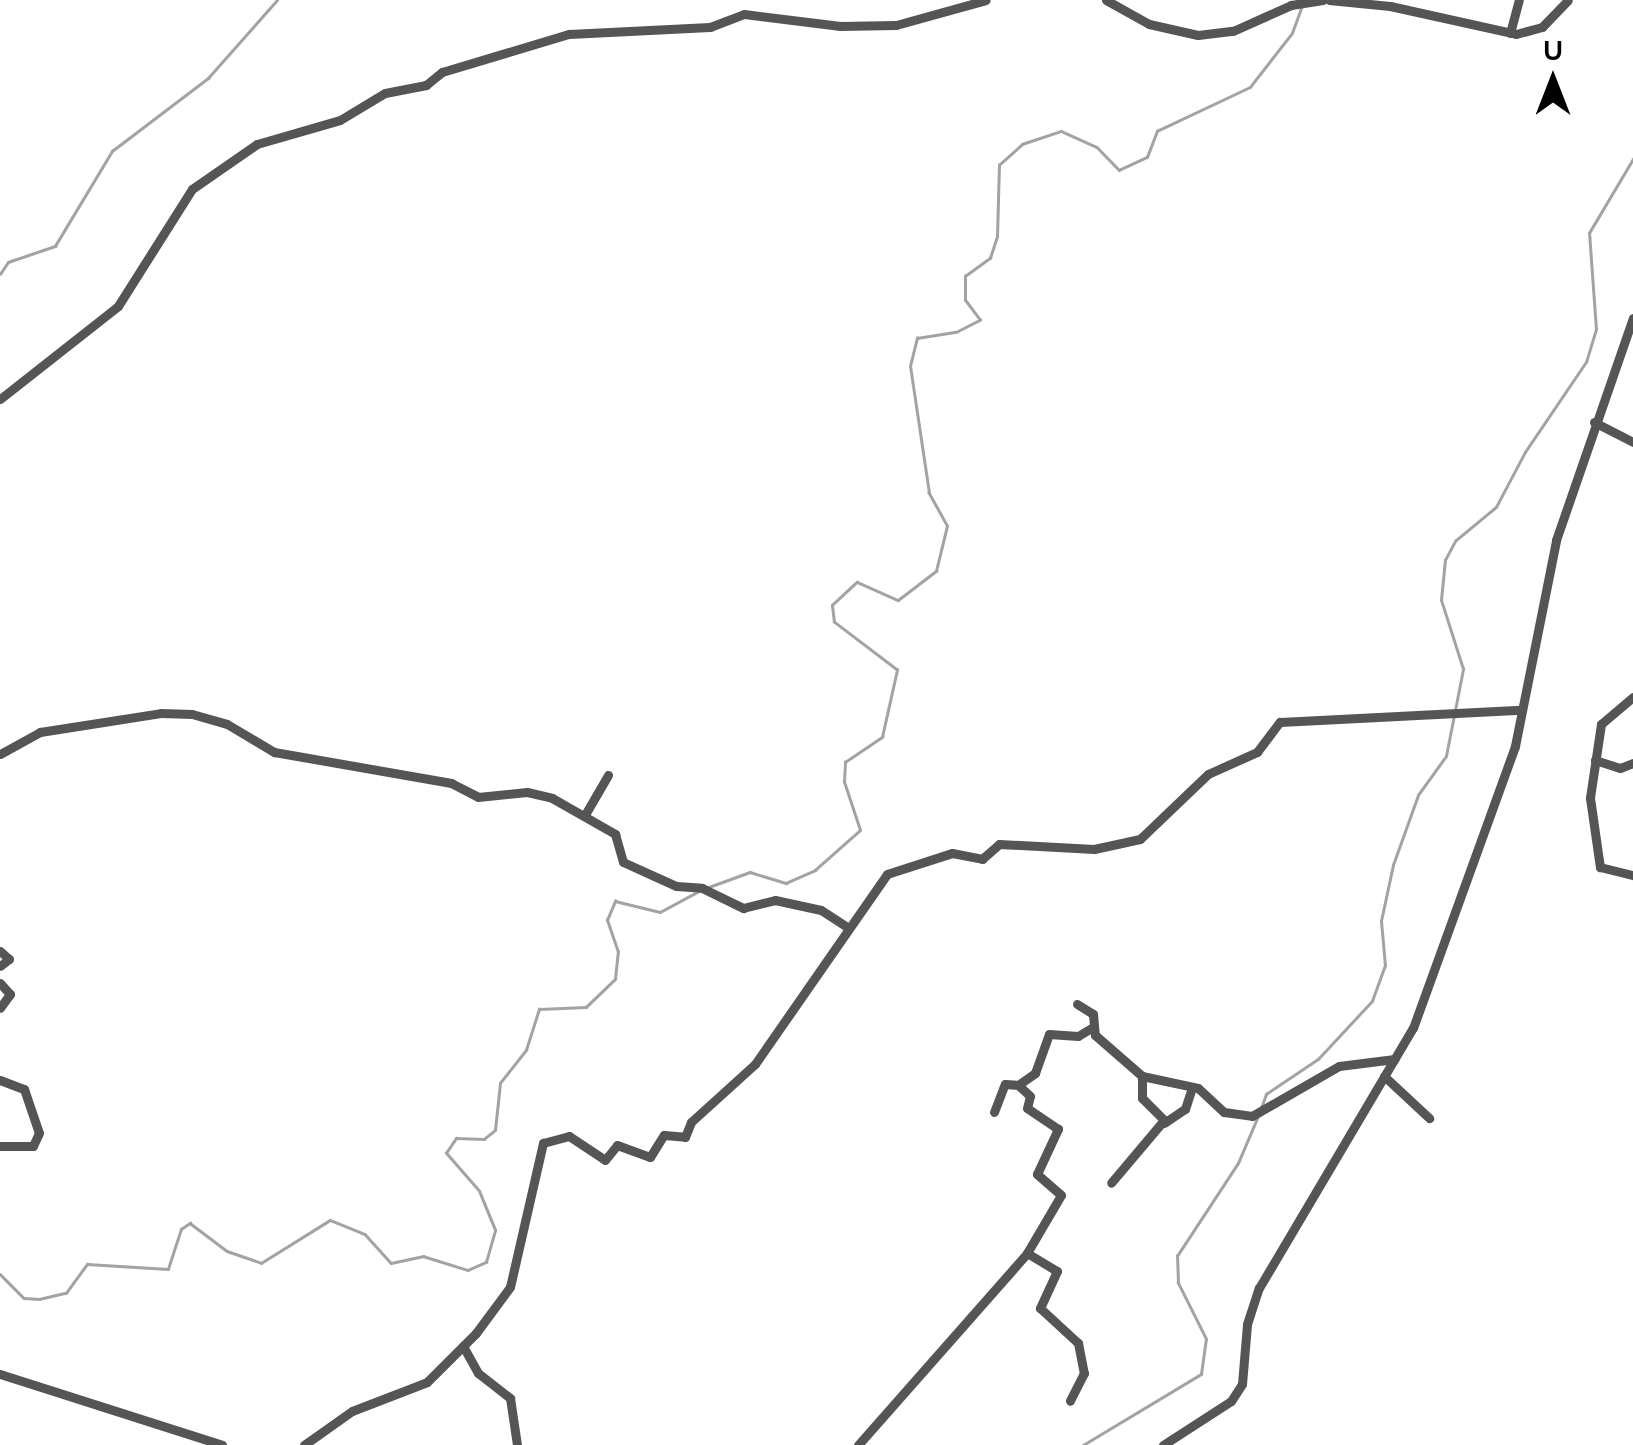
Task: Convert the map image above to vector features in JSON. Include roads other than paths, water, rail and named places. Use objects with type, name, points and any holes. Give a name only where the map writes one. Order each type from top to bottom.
[{"type":"street","points":[[0,399],[118,306],[192,189],[256,144],[340,120],[385,93],[426,86],[442,72],[569,34],[710,27],[744,14],[840,26],[896,25],[986,0]]},
{"type":"street","points":[[1106,0],[1164,29],[1216,35],[1291,5],[1326,0],[1390,6],[1510,33],[1542,27],[1568,0]]},
{"type":"street","points":[[1510,33],[1520,0]]},
{"type":"street","points":[[1163,1445],[1231,1400],[1242,1384],[1259,1288],[1413,1028],[1503,782],[1556,540],[1633,318]]},
{"type":"street","points":[[1594,422],[1633,442]]},
{"type":"street","points":[[1633,697],[1601,724],[1590,798],[1600,867],[1633,875]]},
{"type":"street","points":[[304,1445],[352,1411],[427,1382],[463,1346],[510,1287],[543,1143],[569,1136],[605,1160],[617,1145],[650,1157],[664,1135],[684,1138],[691,1122],[755,1064],[876,884],[914,864],[960,852],[984,858],[999,844],[1094,849],[1140,839],[1208,774],[1256,752],[1280,722],[1521,710]]},
{"type":"street","points":[[0,754],[40,732],[161,713],[192,714],[228,724],[274,752],[451,783],[478,798],[527,792],[586,814],[615,834],[623,862],[676,886],[702,888],[744,908],[776,900],[821,910],[849,928]]},
{"type":"street","points":[[1595,760],[1620,768],[1633,764]]},
{"type":"street","points":[[586,814],[608,774]]},
{"type":"street","points":[[0,951],[9,959],[0,966]]},
{"type":"street","points":[[0,983],[10,994],[0,1008]]},
{"type":"street","points":[[1077,1004],[1093,1014],[1093,1027],[1142,1076],[1192,1088],[1224,1112],[1252,1116],[1339,1066],[1395,1059]]},
{"type":"street","points":[[994,1112],[1005,1084],[1018,1085],[1035,1074],[1050,1034],[1078,1036],[1093,1027]]},
{"type":"street","points":[[1142,1076],[1142,1098],[1164,1123]]},
{"type":"street","points":[[1384,1076],[1429,1118]]},
{"type":"street","points":[[0,1080],[24,1089],[39,1132],[33,1146],[0,1146]]},
{"type":"street","points":[[858,1445],[1027,1254],[1061,1198],[1037,1174],[1058,1129],[1027,1108],[1030,1096],[1018,1085]]},
{"type":"street","points":[[1111,1182],[1164,1123],[1185,1109],[1192,1088]]},
{"type":"street","points":[[1027,1254],[1058,1271],[1040,1308],[1078,1343],[1084,1373],[1070,1401]]},
{"type":"street","points":[[463,1346],[470,1364],[510,1398],[517,1445]]},
{"type":"street","points":[[0,1374],[222,1445]]},
{"type":"waterway","points":[[0,274],[8,262],[55,246],[112,151],[208,78],[277,0]]},
{"type":"waterway","points":[[706,888],[750,872],[786,883],[815,870],[860,830],[844,782],[845,762],[882,737],[897,670],[834,622],[832,605],[857,582],[898,600],[936,571],[947,526],[929,493],[910,366],[917,338],[956,332],[980,320],[965,300],[965,276],[990,258],[997,236],[999,165],[1022,144],[1061,131],[1097,147],[1119,170],[1147,157],[1157,131],[1250,87],[1292,33],[1302,5]]},
{"type":"waterway","points":[[1261,1108],[1266,1094],[1318,1059],[1372,1001],[1385,966],[1381,921],[1393,865],[1418,795],[1446,756],[1463,669],[1441,600],[1445,560],[1455,541],[1496,507],[1525,452],[1586,362],[1596,330],[1589,233],[1633,159]]},
{"type":"waterway","points":[[0,1274],[24,1298],[39,1299],[66,1293],[87,1264],[168,1269],[181,1229],[190,1223],[227,1251],[261,1263],[330,1220],[365,1234],[391,1263],[423,1256],[468,1270],[486,1262],[495,1230],[479,1191],[446,1153],[456,1138],[484,1139],[495,1130],[500,1083],[526,1050],[539,1009],[586,1007],[615,979],[618,952],[607,920],[615,901],[660,912],[699,891]]},
{"type":"waterway","points":[[1083,1445],[1201,1374],[1206,1339],[1178,1283],[1177,1256],[1238,1163],[1258,1116]]}]
